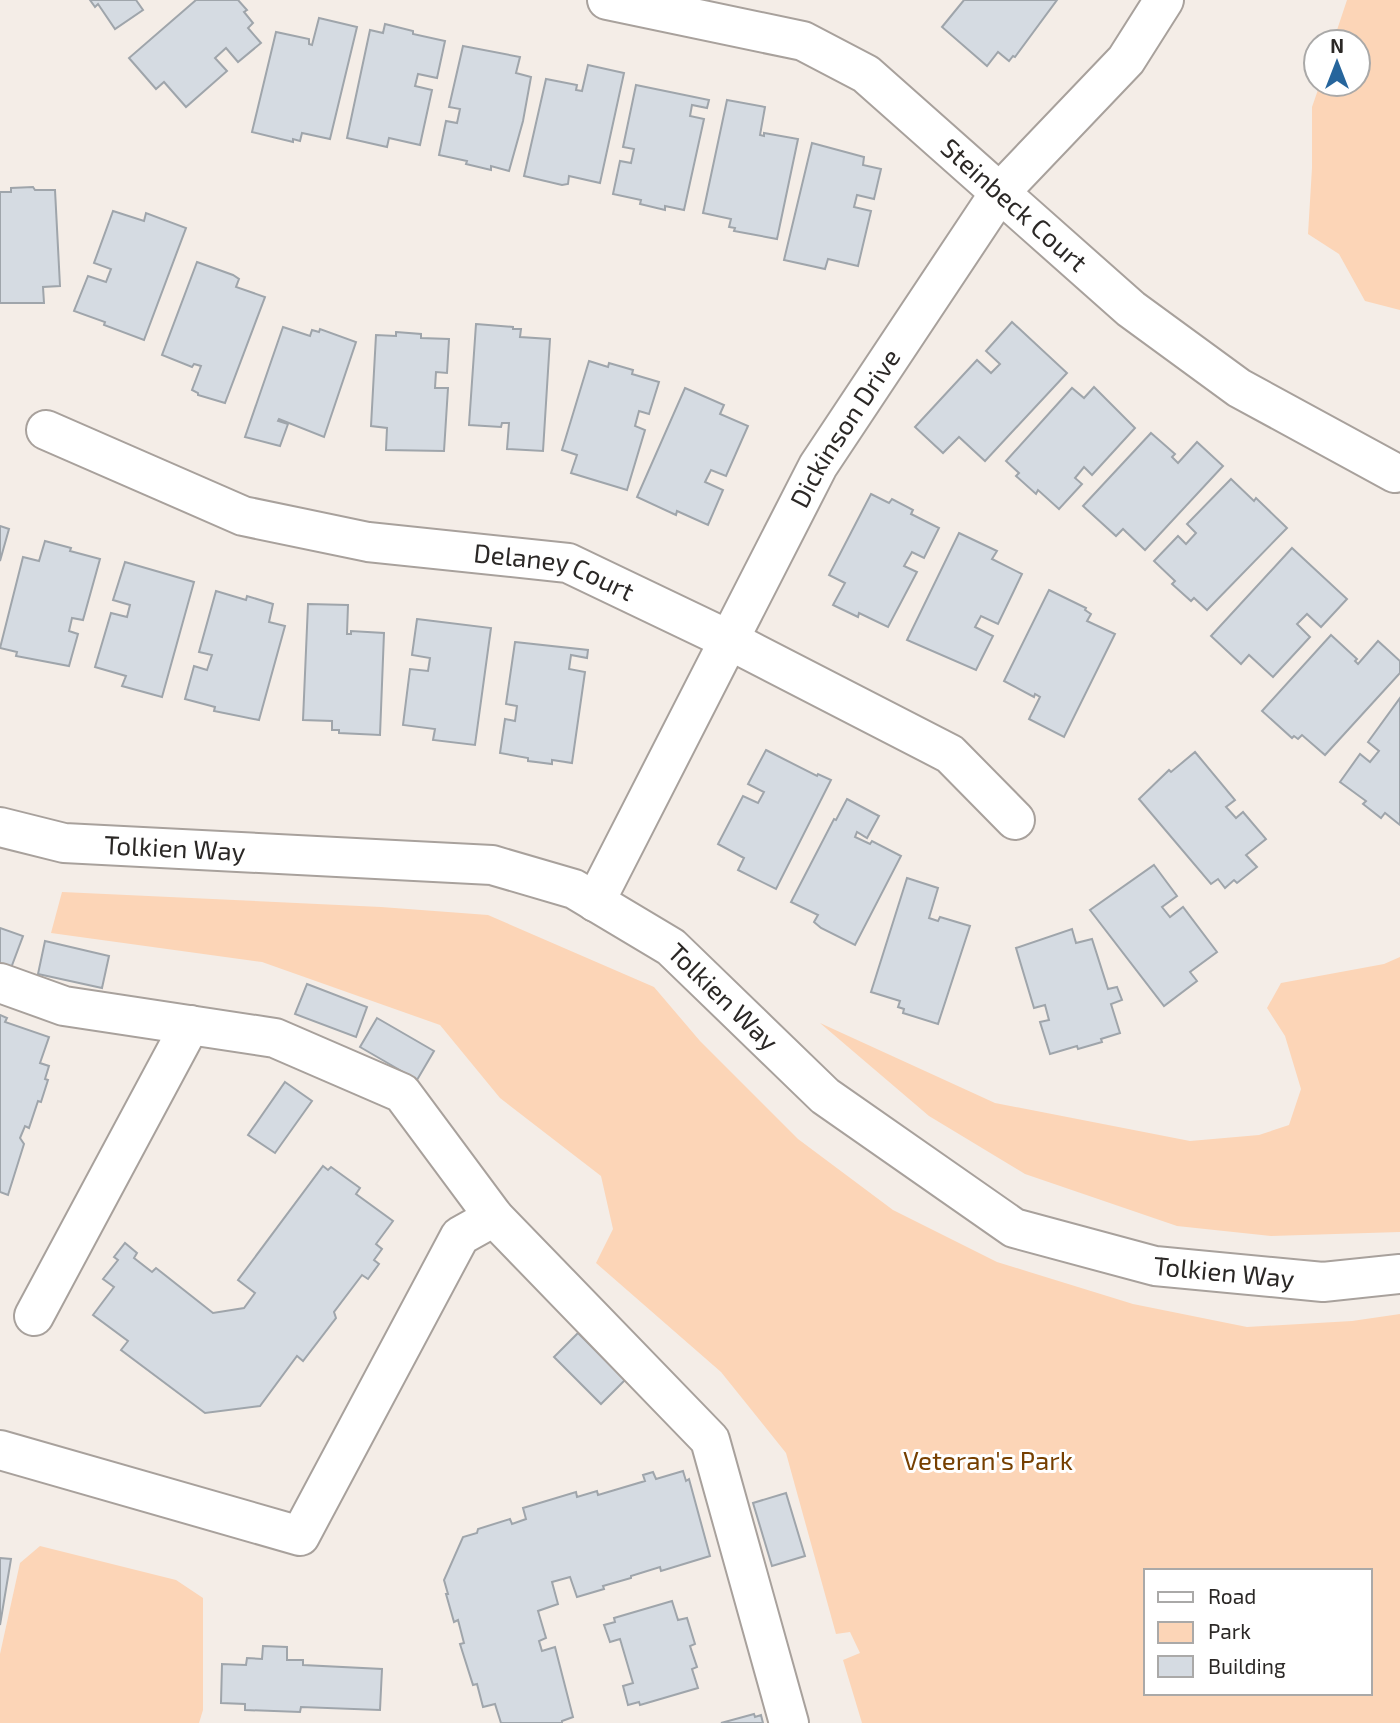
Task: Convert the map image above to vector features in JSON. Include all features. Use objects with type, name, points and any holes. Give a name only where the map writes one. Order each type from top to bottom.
[{"type":"street","name":"Steinbeck Court","points":[[607,0],[803,41],[866,74],[1131,309],[1239,388],[1395,473]]},
{"type":"street","name":"Dickinson Drive","points":[[595,902],[818,466],[1000,192],[1126,60],[1164,0]]},
{"type":"street","name":"Delaney Court","points":[[46,430],[243,516],[369,542],[568,563],[729,640],[950,754],[1015,820]]},
{"type":"street","name":"Tolkien Way","points":[[0,827],[64,843],[492,865],[575,890],[671,947],[825,1096],[1014,1228],[1155,1266],[1323,1282],[1400,1274]]},
{"type":"street","points":[[0,982],[64,1006],[275,1038],[402,1093],[494,1217],[710,1440],[789,1723]]},
{"type":"street","points":[[34,1316],[190,1025]]},
{"type":"street","points":[[0,1450],[300,1536],[460,1236],[494,1217]]},
{"type":"green space","points":[[1347,0],[1400,0],[1400,310],[1365,301],[1339,254],[1308,234],[1312,107],[1315,98],[1372,98],[1372,28],[1338,28]]},
{"type":"green space","name":"Veteran's Park","points":[[62,892],[381,907],[488,915],[654,987],[700,1041],[798,1139],[893,1210],[997,1262],[1133,1304],[1247,1327],[1352,1321],[1400,1314],[1400,1723],[862,1723],[843,1660],[860,1653],[850,1632],[836,1634],[786,1453],[721,1372],[596,1263],[613,1229],[601,1176],[500,1098],[440,1025],[262,962],[51,933]]},
{"type":"green space","points":[[1400,957],[1400,1232],[1271,1236],[1177,1226],[1025,1174],[929,1116],[820,1023],[995,1103],[1190,1141],[1259,1135],[1289,1125],[1301,1089],[1285,1036],[1267,1008],[1281,983],[1384,964]]},
{"type":"green space","points":[[40,1546],[176,1580],[203,1598],[203,1710],[199,1723],[0,1723],[0,1654],[20,1563]]},
{"type":"building","points":[[90,0],[136,0],[143,10],[115,29],[98,4],[95,7]]},
{"type":"building","points":[[196,0],[238,0],[253,23],[248,28],[261,43],[238,62],[226,48],[215,58],[227,71],[186,107],[164,82],[156,89],[129,58]]},
{"type":"building","points":[[964,0],[1057,0],[1015,57],[1009,61],[998,52],[987,66],[942,27]]},
{"type":"building","points":[[319,18],[357,27],[330,139],[302,133],[300,141],[293,139],[293,142],[252,132],[276,32],[309,39],[309,44],[312,45]]},
{"type":"building","points":[[385,24],[445,41],[437,78],[418,74],[415,86],[432,90],[420,145],[389,138],[387,147],[347,138],[370,30],[383,33]]},
{"type":"building","points":[[463,46],[520,57],[516,73],[531,77],[523,121],[509,171],[491,166],[491,170],[439,155],[446,121],[457,123],[460,109],[449,107]]},
{"type":"building","points":[[588,65],[624,73],[600,183],[569,176],[568,184],[562,185],[524,176],[546,79],[577,85],[576,90],[582,91]]},
{"type":"building","points":[[636,85],[709,100],[707,108],[692,105],[690,116],[704,119],[684,210],[665,206],[665,210],[640,204],[641,200],[613,194],[620,161],[631,163],[634,149],[623,147]]},
{"type":"building","points":[[727,100],[765,107],[760,135],[764,136],[764,133],[798,139],[777,239],[734,231],[735,228],[729,227],[731,219],[703,213]]},
{"type":"building","points":[[812,143],[864,157],[863,165],[881,169],[874,199],[857,195],[854,207],[871,211],[858,266],[828,259],[825,269],[784,260]]},
{"type":"building","points":[[33,187],[35,190],[55,190],[60,286],[43,287],[44,303],[0,303],[0,192],[11,192],[11,188]]},
{"type":"building","points":[[113,211],[144,221],[146,213],[186,228],[144,340],[74,311],[88,276],[106,282],[111,269],[94,263]]},
{"type":"building","points":[[197,262],[233,275],[239,279],[236,287],[265,297],[225,403],[198,395],[192,390],[201,366],[194,364],[192,367],[162,355]]},
{"type":"building","points":[[1012,322],[1067,373],[985,461],[959,437],[943,453],[915,427],[977,360],[991,373],[1000,364],[986,351]]},
{"type":"building","points":[[476,324],[513,327],[521,329],[520,337],[550,339],[543,451],[507,449],[509,423],[502,423],[501,427],[469,425]]},
{"type":"building","points":[[283,327],[310,336],[312,330],[319,332],[320,329],[356,342],[324,437],[279,419],[278,421],[288,424],[280,446],[245,437]]},
{"type":"building","points":[[396,332],[421,334],[421,338],[449,339],[447,373],[436,372],[435,388],[448,388],[444,451],[386,450],[387,428],[371,426],[376,335],[396,336]]},
{"type":"building","points":[[589,361],[633,370],[632,374],[659,382],[649,414],[639,411],[635,426],[645,430],[627,490],[571,473],[577,455],[562,450]]},
{"type":"building","points":[[1094,387],[1135,428],[1092,475],[1084,467],[1075,478],[1082,484],[1059,509],[1038,490],[1036,494],[1016,476],[1019,473],[1006,461],[1072,388],[1084,398]]},
{"type":"building","points":[[685,388],[724,405],[720,414],[748,426],[726,476],[711,470],[705,482],[723,490],[708,525],[677,511],[676,515],[637,497]]},
{"type":"building","points":[[1151,433],[1175,454],[1172,457],[1178,463],[1197,442],[1223,466],[1145,550],[1123,529],[1116,536],[1083,506]]},
{"type":"building","points":[[1231,479],[1254,501],[1256,498],[1287,528],[1207,610],[1194,598],[1191,601],[1172,584],[1175,581],[1154,561],[1178,536],[1186,544],[1196,533],[1187,524]]},
{"type":"building","points":[[871,494],[889,503],[892,499],[913,510],[911,514],[939,528],[924,558],[912,552],[904,566],[917,572],[888,627],[859,613],[858,617],[833,605],[845,583],[829,575]]},
{"type":"building","points":[[0,526],[9,529],[0,561]]},
{"type":"building","points":[[959,533],[997,551],[992,559],[1022,574],[998,624],[981,616],[975,627],[993,636],[976,670],[907,640]]},
{"type":"building","points":[[45,541],[100,559],[83,620],[72,618],[69,631],[78,634],[69,666],[16,656],[17,652],[0,648],[23,557],[39,561]]},
{"type":"building","points":[[1292,548],[1347,599],[1321,627],[1307,614],[1297,624],[1310,637],[1273,677],[1249,655],[1241,664],[1211,636]]},
{"type":"building","points":[[125,562],[194,582],[162,697],[122,686],[126,676],[95,667],[111,613],[127,617],[130,605],[113,600]]},
{"type":"building","points":[[1049,590],[1086,608],[1091,614],[1087,621],[1115,634],[1064,737],[1029,719],[1040,697],[1035,694],[1034,697],[1004,681]]},
{"type":"building","points":[[216,591],[246,600],[247,596],[273,604],[269,622],[285,626],[259,720],[214,711],[215,707],[185,699],[194,666],[207,670],[212,655],[199,652]]},
{"type":"building","points":[[308,604],[348,605],[347,634],[351,634],[351,631],[384,633],[380,735],[339,733],[339,730],[332,730],[332,721],[303,720]]},
{"type":"building","points":[[417,619],[491,628],[475,745],[433,740],[435,729],[403,725],[410,669],[428,671],[430,658],[412,655]]},
{"type":"building","points":[[1331,635],[1357,659],[1355,661],[1358,664],[1378,641],[1400,661],[1400,673],[1325,755],[1302,735],[1298,739],[1294,736],[1292,738],[1262,711]]},
{"type":"building","points":[[515,642],[588,650],[587,658],[571,655],[569,669],[585,672],[572,763],[528,761],[528,758],[500,753],[505,719],[515,721],[517,706],[506,704]]},
{"type":"building","points":[[1400,698],[1400,825],[1385,813],[1381,818],[1363,804],[1366,801],[1340,782],[1360,754],[1370,762],[1379,751],[1368,742]]},
{"type":"building","points":[[766,750],[817,776],[818,774],[831,780],[776,889],[738,870],[744,858],[718,844],[743,796],[758,803],[764,792],[748,784]]},
{"type":"building","points":[[1195,752],[1235,800],[1226,807],[1236,818],[1243,812],[1266,839],[1246,855],[1257,867],[1237,883],[1234,880],[1225,888],[1218,879],[1211,884],[1139,799],[1169,770],[1171,772]]},
{"type":"building","points":[[847,799],[879,816],[867,838],[857,832],[855,837],[870,844],[872,841],[901,856],[855,945],[821,928],[814,922],[818,915],[791,902]]},
{"type":"building","points":[[1154,865],[1177,896],[1162,907],[1170,917],[1183,907],[1217,952],[1190,972],[1197,981],[1164,1006],[1090,910]]},
{"type":"building","points":[[907,878],[938,888],[929,918],[938,921],[940,917],[970,926],[938,1024],[903,1013],[904,1009],[898,1007],[900,1001],[871,992]]},
{"type":"building","points":[[0,928],[23,936],[11,968],[0,964]]},
{"type":"building","points":[[1072,929],[1076,943],[1092,939],[1108,989],[1117,987],[1122,1000],[1111,1004],[1120,1033],[1101,1039],[1102,1042],[1050,1054],[1040,1022],[1049,1020],[1045,1005],[1034,1008],[1016,948]]},
{"type":"building","points":[[45,941],[109,956],[102,988],[38,974]]},
{"type":"building","points":[[307,984],[367,1007],[356,1037],[295,1014]]},
{"type":"building","points":[[0,1015],[7,1018],[5,1022],[49,1037],[40,1063],[49,1066],[45,1079],[48,1080],[29,1128],[25,1126],[20,1138],[24,1144],[8,1195],[0,1192]]},
{"type":"building","points":[[377,1018],[434,1051],[417,1080],[360,1047]]},
{"type":"building","points":[[285,1082],[312,1101],[275,1153],[248,1135]]},
{"type":"building","points":[[323,1166],[328,1170],[331,1167],[360,1188],[356,1194],[393,1221],[376,1244],[382,1249],[374,1260],[379,1264],[368,1279],[362,1275],[334,1312],[336,1318],[303,1361],[297,1356],[260,1406],[205,1413],[121,1350],[128,1341],[93,1315],[114,1287],[103,1279],[118,1260],[114,1257],[125,1243],[137,1253],[134,1258],[152,1272],[156,1268],[213,1313],[244,1308],[255,1293],[238,1280]]},
{"type":"building","points":[[578,1333],[625,1380],[601,1404],[554,1357]]},
{"type":"building","points":[[683,1471],[686,1481],[689,1479],[710,1556],[661,1571],[660,1567],[577,1597],[570,1577],[552,1582],[558,1604],[538,1611],[546,1638],[539,1641],[542,1651],[555,1647],[573,1717],[562,1723],[501,1723],[495,1704],[483,1707],[477,1684],[473,1685],[460,1644],[464,1643],[458,1620],[454,1622],[446,1594],[444,1580],[463,1537],[477,1533],[478,1529],[510,1519],[512,1524],[526,1519],[523,1508],[576,1492],[577,1497],[597,1491],[598,1495],[645,1481],[643,1475],[653,1472],[656,1479]]},
{"type":"building","points":[[786,1493],[805,1556],[772,1566],[753,1503]]},
{"type":"building","points":[[0,1558],[11,1559],[0,1625]]},
{"type":"building","points":[[672,1601],[678,1620],[687,1618],[695,1644],[690,1646],[697,1667],[692,1669],[698,1688],[640,1705],[639,1702],[628,1705],[623,1686],[633,1683],[620,1639],[610,1642],[604,1625],[615,1622],[614,1618]]},
{"type":"building","points":[[263,1646],[287,1647],[287,1660],[303,1660],[303,1665],[382,1669],[380,1710],[301,1707],[300,1712],[245,1710],[245,1704],[221,1703],[222,1664],[246,1665],[247,1658],[262,1659]]},
{"type":"building","points":[[754,1714],[755,1717],[761,1715],[763,1723],[721,1723]]}]
